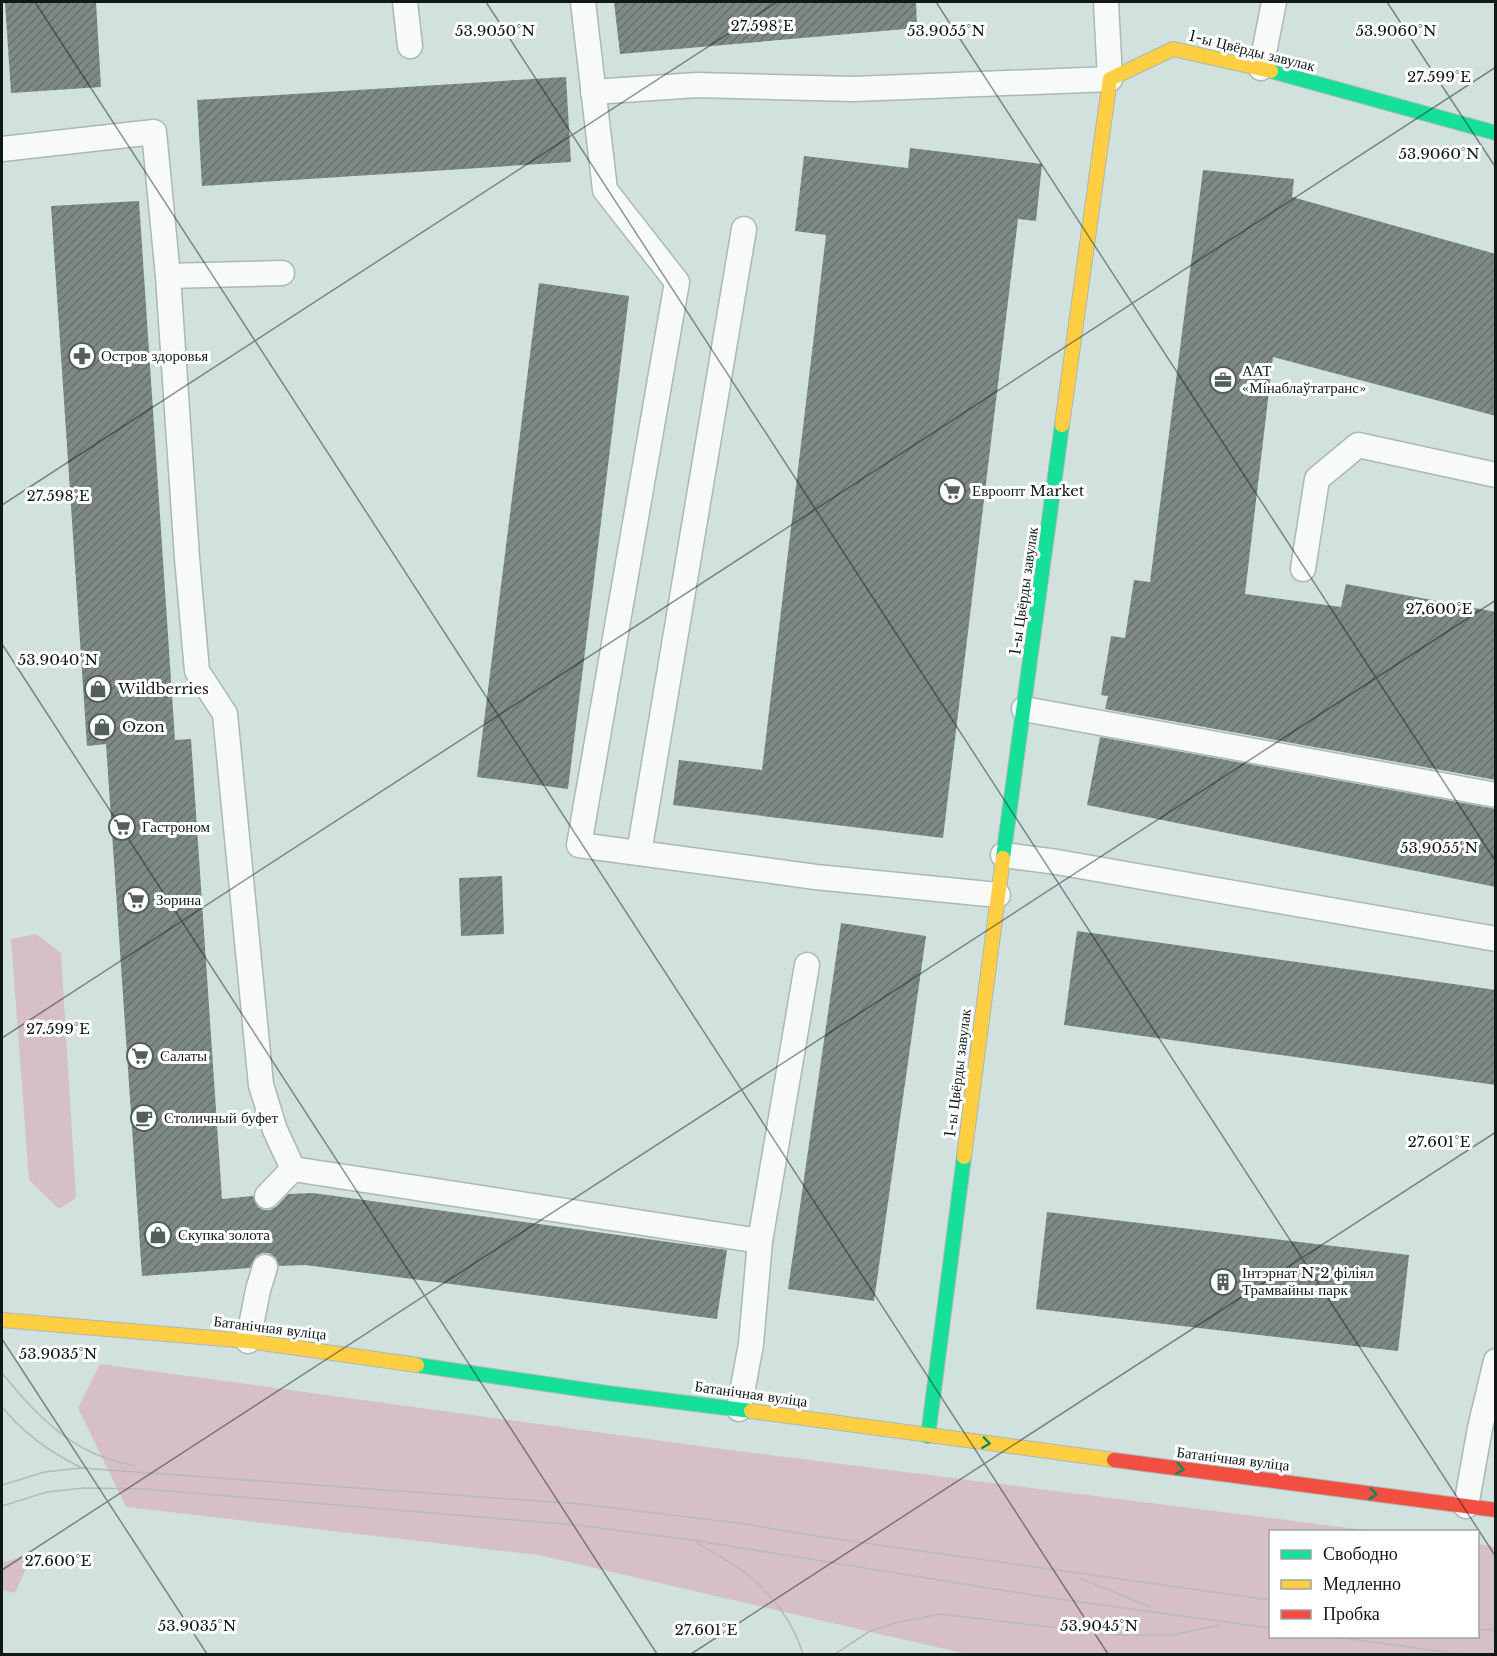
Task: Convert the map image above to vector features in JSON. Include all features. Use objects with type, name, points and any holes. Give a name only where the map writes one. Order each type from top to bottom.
[{"type":"street","name":"1-ы Цвёрды завулак","points":[[928,1436],[1003,855],[1110,79],[1173,49],[1261,68],[1496,133]]},
{"type":"street","name":"Батанічная вуліца","points":[[2,1320],[248,1341],[607,1393],[1496,1510]]},
{"type":"lane","points":[[405,2],[410,46]]},
{"type":"lane","points":[[583,2],[605,190],[677,282],[579,845],[816,877],[998,895]]},
{"type":"lane","points":[[593,92],[697,86],[854,89],[1110,79],[1106,2]]},
{"type":"lane","points":[[1261,68],[1274,2]]},
{"type":"lane","points":[[2,149],[154,132],[168,276],[197,671],[225,714],[261,1085],[275,1130],[293,1169]]},
{"type":"lane","points":[[639,853],[744,228]]},
{"type":"lane","points":[[168,276],[282,273]]},
{"type":"lane","points":[[1303,569],[1317,478],[1358,445],[1496,475]]},
{"type":"lane","points":[[1024,709],[1496,795]]},
{"type":"lane","points":[[1003,855],[1057,862],[1496,939]]},
{"type":"lane","points":[[739,1409],[751,1344],[760,1241],[807,965]]},
{"type":"lane","points":[[267,1196],[293,1169]]},
{"type":"lane","points":[[293,1169],[760,1241]]},
{"type":"lane","points":[[248,1341],[265,1267]]},
{"type":"lane","points":[[1466,1506],[1480,1428],[1496,1361]]},
{"type":"shaded area","points":[[36,934],[61,953],[76,1198],[59,1209],[29,1180],[11,939]]},
{"type":"shaded area","points":[[100,1364],[699,1446],[1365,1530],[1269,1530],[1269,1638],[1479,1638],[1479,1544],[1495,1547],[1495,1654],[966,1654],[539,1555],[126,1507],[78,1408]]},
{"type":"shaded area","points":[[33,1553],[15,1593],[2,1590],[2,1563]]},
{"type":"building","points":[[5,2],[96,2],[101,87],[11,93]]},
{"type":"building","points":[[614,2],[916,2],[917,28],[620,54]]},
{"type":"building","points":[[566,77],[571,162],[202,186],[197,100]]},
{"type":"building","points":[[910,148],[1042,164],[1036,221],[1018,219],[943,838],[673,805],[679,760],[762,770],[826,235],[795,231],[804,156],[908,168]]},
{"type":"building","points":[[1203,170],[1294,179],[1292,197],[1496,254],[1496,416],[1273,357],[1245,594],[1341,607],[1346,584],[1496,612],[1496,780],[1105,709],[1108,696],[1101,695],[1111,636],[1125,638],[1134,580],[1150,582]]},
{"type":"building","points":[[139,201],[175,740],[191,739],[222,1199],[253,1196],[258,1207],[270,1210],[288,1194],[313,1193],[727,1250],[717,1319],[305,1265],[279,1266],[276,1258],[269,1253],[256,1256],[250,1268],[142,1276],[106,744],[87,746],[51,206]]},
{"type":"building","points":[[539,283],[629,296],[568,789],[477,777]]},
{"type":"building","points":[[1100,737],[1496,809],[1496,887],[1087,805]]},
{"type":"building","points":[[502,876],[504,934],[461,936],[459,878]]},
{"type":"building","points":[[841,923],[926,936],[874,1301],[788,1289]]},
{"type":"building","points":[[1077,931],[1496,990],[1496,1085],[1064,1025]]},
{"type":"building","name":"Інтэрнат №2 філіял Трамвайны парк","points":[[1047,1212],[1409,1255],[1398,1351],[1036,1309]]},
{"type":"tram line","points":[[2,1373],[32,1407],[67,1438],[98,1455],[134,1466]]},
{"type":"tram line","points":[[2,1407],[19,1426],[39,1442],[82,1468]]},
{"type":"tram line","points":[[2,1485],[45,1472],[81,1468],[580,1504],[746,1524],[815,1536],[1269,1600]]},
{"type":"tram line","points":[[2,1506],[47,1492],[84,1488],[145,1489],[577,1525],[692,1540],[1051,1598],[1269,1628]]},
{"type":"tram line","points":[[697,1543],[742,1571],[766,1592],[788,1621],[803,1654]]},
{"type":"tram line","points":[[1079,1578],[1151,1607]]},
{"type":"tram line","points":[[835,1654],[870,1631],[895,1623],[941,1614],[1118,1635],[1172,1635],[1221,1625]]},
{"type":"tram line","points":[[1479,1629],[1496,1631]]},
{"type":"tram line","points":[[1344,1638],[1460,1654]]},
{"type":"traffic: fast","points":[[1271,71],[1496,133]]},
{"type":"traffic: fast","points":[[1003,858],[1062,425]]},
{"type":"traffic: fast","points":[[928,1436],[964,1157]]},
{"type":"traffic: fast","points":[[417,1365],[607,1393],[751,1411]]},
{"type":"traffic: slow","points":[[1062,425],[1110,79],[1173,49],[1271,71]]},
{"type":"traffic: slow","points":[[964,1157],[1003,858]]},
{"type":"traffic: slow","points":[[2,1320],[248,1341],[417,1365]]},
{"type":"traffic: slow","points":[[751,1411],[1114,1460]]},
{"type":"traffic: jam","points":[[1114,1460],[1496,1510]]},
{"type":"place","name":"Остров здоровья","points":[[82,356]]},
{"type":"place","name":"ААТ «Мінаблаўтатранс»","points":[[1223,380]]},
{"type":"place","name":"Евроопт Market","points":[[952,491]]},
{"type":"place","name":"Wildberries","points":[[98,689]]},
{"type":"place","name":"Ozon","points":[[102,727]]},
{"type":"place","name":"Гастроном","points":[[122,827]]},
{"type":"place","name":"Зорина","points":[[136,900]]},
{"type":"place","name":"Салаты","points":[[140,1056]]},
{"type":"place","name":"Столичный буфет","points":[[144,1118]]},
{"type":"place","name":"Скупка золота","points":[[158,1235]]},
{"type":"place","name":"Інтэрнат №2 філіял Трамвайны парк","points":[[1223,1282]]}]
